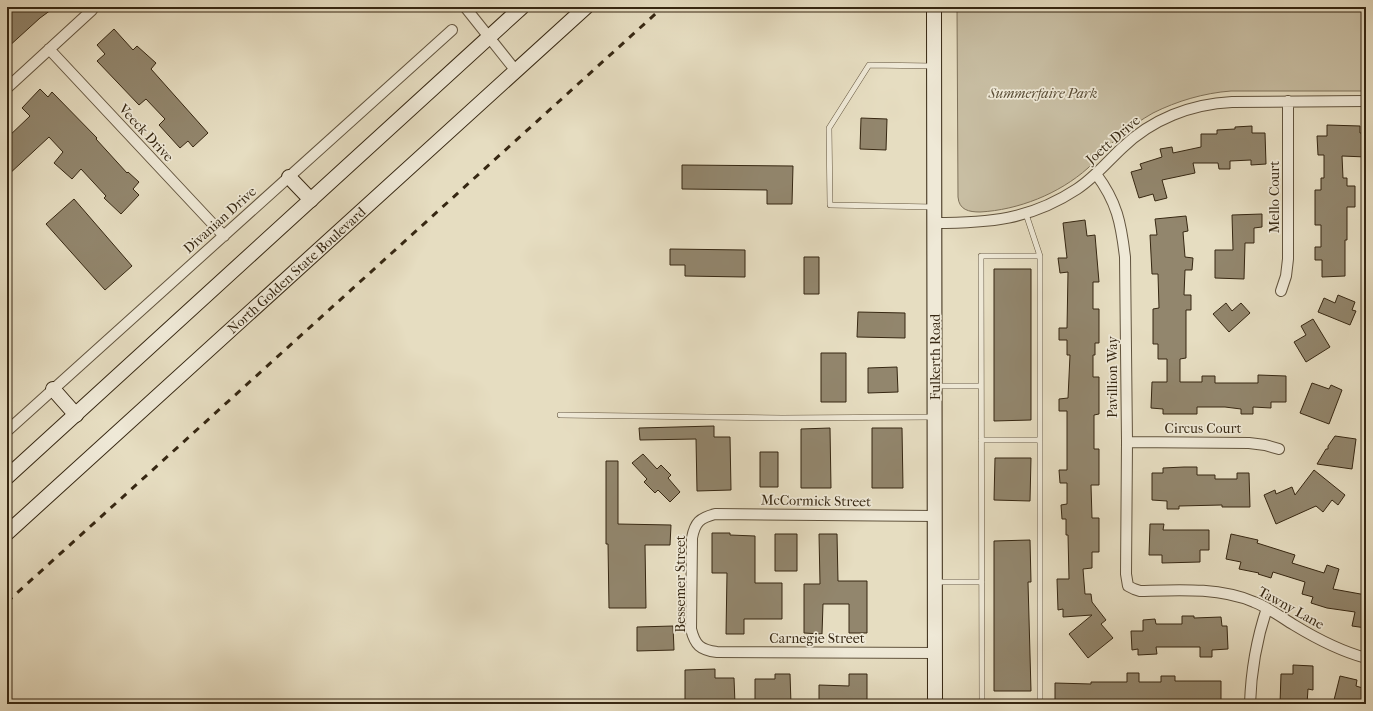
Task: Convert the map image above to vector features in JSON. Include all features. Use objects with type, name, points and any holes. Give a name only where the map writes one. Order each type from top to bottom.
[{"type":"main road","points":[[7,477],[522,7]]},
{"type":"main road","name":"North Golden State Boulevard","points":[[7,533],[586,7]]},
{"type":"main road","name":"Fulkerth Road","points":[[934,8],[935,704]]},
{"type":"main road","points":[[289,177],[311,200]]},
{"type":"main road","points":[[53,389],[76,415]]},
{"type":"street","points":[[7,88],[92,10],[90,7]]},
{"type":"street","points":[[465,7],[516,71]]},
{"type":"street","name":"Divanian Drive","points":[[7,431],[452,30]]},
{"type":"street","name":"Veeck Drive","points":[[49,49],[224,236]]},
{"type":"street","name":"Joett Drive","points":[[934,223],[979,222],[1003,219],[1026,214],[1060,199],[1078,189],[1137,135],[1172,115],[1194,108],[1213,104],[1366,101]]},
{"type":"street","name":"Mello Court","points":[[1281,291],[1286,276],[1288,259],[1288,102]]},
{"type":"street","name":"Pavillion Way","points":[[1096,174],[1109,193],[1116,209],[1122,232],[1125,257],[1126,574],[1128,586]]},
{"type":"street","name":"Circus Court","points":[[1126,442],[1250,443],[1279,449]]},
{"type":"street","name":"McCormick Street","points":[[699,521],[706,516],[715,514],[935,516]]},
{"type":"street","name":"Bessemer Street","points":[[699,521],[694,528],[692,538],[691,629],[694,639],[699,646]]},
{"type":"street","name":"Tawny Lane","points":[[1128,586],[1140,591],[1193,591],[1217,593],[1242,598],[1267,608],[1340,650],[1366,658]]},
{"type":"street","points":[[1250,704],[1253,670],[1267,608]]},
{"type":"street","name":"Carnegie Street","points":[[699,646],[708,651],[717,652],[935,653]]},
{"type":"lane","points":[[934,66],[869,65],[829,128],[830,205],[934,207]]},
{"type":"lane","points":[[1026,214],[1040,256],[1040,704]]},
{"type":"lane","points":[[982,704],[981,256],[1040,256]]},
{"type":"lane","points":[[935,386],[981,386]]},
{"type":"lane","points":[[560,415],[782,418],[935,417]]},
{"type":"lane","points":[[981,440],[1040,440]]},
{"type":"lane","points":[[935,582],[982,582]]},
{"type":"green space","name":"Summerfaire Park","points":[[957,7],[1366,7],[1366,91],[1231,91],[1181,101],[1153,113],[1136,124],[1111,143],[1088,168],[1077,177],[1051,193],[1009,208],[994,211],[972,211],[965,209],[960,205],[958,197]]},
{"type":"building","points":[[7,7],[55,7],[40,18],[7,48]]},
{"type":"building","points":[[114,29],[133,50],[137,46],[156,63],[151,69],[208,133],[193,147],[188,141],[180,148],[159,125],[165,119],[146,99],[139,105],[97,61],[105,54],[97,45]]},
{"type":"building","points":[[40,89],[48,97],[52,92],[97,138],[96,139],[127,173],[128,172],[139,182],[133,189],[139,195],[121,214],[104,198],[106,196],[81,169],[72,179],[54,163],[63,152],[49,137],[7,176],[7,138],[30,116],[22,108]]},
{"type":"building","points":[[861,118],[887,119],[886,150],[860,149]]},
{"type":"building","points":[[1327,125],[1360,126],[1360,133],[1366,133],[1366,157],[1342,156],[1343,178],[1347,178],[1347,186],[1355,186],[1355,207],[1347,207],[1345,276],[1322,277],[1322,260],[1315,260],[1315,247],[1321,247],[1321,225],[1315,225],[1315,190],[1321,190],[1321,178],[1324,178],[1324,155],[1318,155],[1317,136],[1327,136]]},
{"type":"building","points":[[1252,126],[1252,133],[1265,133],[1266,164],[1251,165],[1251,160],[1230,161],[1230,169],[1219,169],[1218,163],[1193,163],[1195,173],[1162,180],[1167,198],[1155,201],[1153,194],[1139,198],[1131,172],[1142,169],[1140,164],[1162,157],[1160,149],[1172,147],[1173,153],[1201,147],[1201,134],[1217,134],[1217,130]]},
{"type":"building","points":[[682,165],[793,166],[792,204],[767,204],[767,190],[682,189]]},
{"type":"building","points":[[74,199],[132,266],[105,290],[46,224]]},
{"type":"building","points":[[1262,214],[1262,227],[1254,228],[1254,243],[1245,243],[1244,279],[1215,278],[1215,250],[1233,250],[1232,215]]},
{"type":"building","points":[[1186,216],[1188,231],[1183,232],[1185,257],[1193,258],[1192,270],[1185,270],[1184,295],[1191,295],[1191,310],[1186,310],[1186,358],[1180,359],[1180,382],[1202,382],[1202,376],[1215,376],[1215,383],[1258,383],[1258,375],[1286,376],[1286,402],[1271,402],[1271,408],[1253,407],[1253,414],[1241,414],[1241,409],[1225,407],[1197,407],[1197,414],[1163,414],[1163,409],[1151,408],[1152,382],[1167,382],[1167,359],[1158,359],[1158,344],[1153,344],[1153,309],[1159,308],[1158,274],[1152,274],[1150,235],[1157,235],[1155,219]]},
{"type":"building","points":[[1085,220],[1087,236],[1095,235],[1099,282],[1093,282],[1093,309],[1099,309],[1099,343],[1095,343],[1095,355],[1093,355],[1093,377],[1099,377],[1099,414],[1094,415],[1094,449],[1099,449],[1099,485],[1091,485],[1092,518],[1099,518],[1099,552],[1092,552],[1092,568],[1083,569],[1085,594],[1091,594],[1092,602],[1106,620],[1101,624],[1113,638],[1088,658],[1069,634],[1092,615],[1063,617],[1063,609],[1058,610],[1057,579],[1069,579],[1068,535],[1066,535],[1066,519],[1062,519],[1061,505],[1067,504],[1067,483],[1060,483],[1059,470],[1067,470],[1067,411],[1059,411],[1059,399],[1068,398],[1070,355],[1067,355],[1067,340],[1059,340],[1059,328],[1067,328],[1068,272],[1060,273],[1058,258],[1067,258],[1063,223]]},
{"type":"building","points":[[670,249],[745,250],[745,277],[685,276],[685,265],[670,265]]},
{"type":"building","points":[[804,257],[819,257],[819,294],[804,294]]},
{"type":"building","points":[[994,269],[1031,269],[1031,420],[994,421]]},
{"type":"building","points":[[1338,295],[1355,302],[1352,310],[1356,311],[1350,325],[1318,312],[1324,298],[1335,303]]},
{"type":"building","points":[[1226,303],[1232,311],[1241,303],[1250,313],[1229,332],[1213,314]]},
{"type":"building","points":[[858,312],[905,313],[905,338],[857,337]]},
{"type":"building","points":[[1313,319],[1330,347],[1306,362],[1294,342],[1306,335],[1301,326]]},
{"type":"building","points":[[821,353],[846,353],[846,402],[821,402]]},
{"type":"building","points":[[897,367],[898,392],[868,393],[868,368]]},
{"type":"building","points":[[1312,383],[1329,389],[1331,385],[1342,390],[1329,424],[1300,413]]},
{"type":"building","points":[[714,426],[714,437],[730,437],[731,490],[697,491],[696,439],[640,440],[639,428]]},
{"type":"building","points":[[830,428],[831,488],[801,488],[801,429]]},
{"type":"building","points":[[872,428],[902,428],[903,488],[872,488]]},
{"type":"building","points":[[1335,436],[1356,439],[1352,469],[1317,464]]},
{"type":"building","points":[[760,452],[778,452],[778,487],[760,487]]},
{"type":"building","points":[[643,454],[657,469],[661,465],[671,475],[668,478],[680,492],[670,502],[658,490],[655,493],[644,482],[647,479],[632,463]]},
{"type":"building","points":[[995,458],[1031,458],[1030,501],[994,500]]},
{"type":"building","points":[[606,461],[618,461],[618,524],[671,525],[670,545],[645,545],[646,608],[609,608],[608,544],[606,544]]},
{"type":"building","points":[[1197,467],[1197,475],[1215,475],[1215,479],[1237,479],[1237,473],[1249,473],[1250,507],[1222,507],[1222,505],[1179,506],[1179,509],[1167,509],[1167,501],[1152,500],[1152,473],[1163,473],[1163,468]]},
{"type":"building","points":[[1314,470],[1345,495],[1338,505],[1332,500],[1323,512],[1316,506],[1276,524],[1264,495],[1275,490],[1276,494],[1292,487],[1295,495]]},
{"type":"building","points":[[1150,524],[1164,524],[1163,530],[1209,530],[1209,550],[1200,550],[1200,562],[1162,563],[1162,555],[1149,555]]},
{"type":"building","points":[[712,533],[730,533],[730,535],[755,536],[755,583],[782,583],[782,619],[744,619],[744,634],[726,634],[727,573],[712,573]]},
{"type":"building","points":[[775,534],[797,534],[797,571],[775,571]]},
{"type":"building","points":[[819,534],[837,534],[838,581],[867,581],[867,633],[849,633],[849,604],[823,604],[822,634],[804,633],[804,584],[820,584]]},
{"type":"building","points":[[1231,534],[1258,540],[1257,543],[1295,555],[1292,563],[1324,573],[1327,565],[1339,569],[1333,589],[1366,595],[1366,628],[1352,626],[1355,612],[1327,608],[1311,603],[1313,597],[1302,594],[1305,582],[1273,572],[1271,578],[1258,574],[1259,573],[1239,569],[1241,562],[1226,559]]},
{"type":"building","points":[[1030,540],[1031,582],[1028,582],[1031,691],[994,691],[994,541]]},
{"type":"building","points":[[1182,616],[1194,616],[1194,618],[1221,617],[1222,626],[1227,626],[1228,649],[1212,650],[1212,657],[1200,657],[1200,647],[1156,647],[1157,654],[1138,655],[1138,649],[1132,650],[1131,631],[1143,631],[1143,620],[1155,619],[1156,624],[1182,624]]},
{"type":"building","points":[[673,626],[674,650],[637,651],[637,627]]},
{"type":"building","points":[[1293,665],[1313,666],[1313,690],[1308,689],[1307,704],[1280,704],[1281,674],[1293,674]]},
{"type":"building","points":[[715,669],[715,678],[734,678],[735,704],[685,704],[685,670]]},
{"type":"building","points":[[1127,673],[1139,673],[1139,682],[1161,682],[1161,676],[1175,676],[1175,681],[1221,681],[1221,702],[1210,702],[1210,704],[1055,704],[1055,683],[1091,684],[1091,682],[1127,682]]},
{"type":"building","points":[[775,674],[790,674],[791,704],[755,704],[755,679],[775,679]]},
{"type":"building","points":[[849,674],[867,674],[867,704],[819,704],[819,685],[849,686]]},
{"type":"building","points":[[1340,676],[1357,680],[1356,686],[1366,689],[1362,704],[1333,704]]},
{"type":"railway","points":[[7,602],[663,7]]}]
